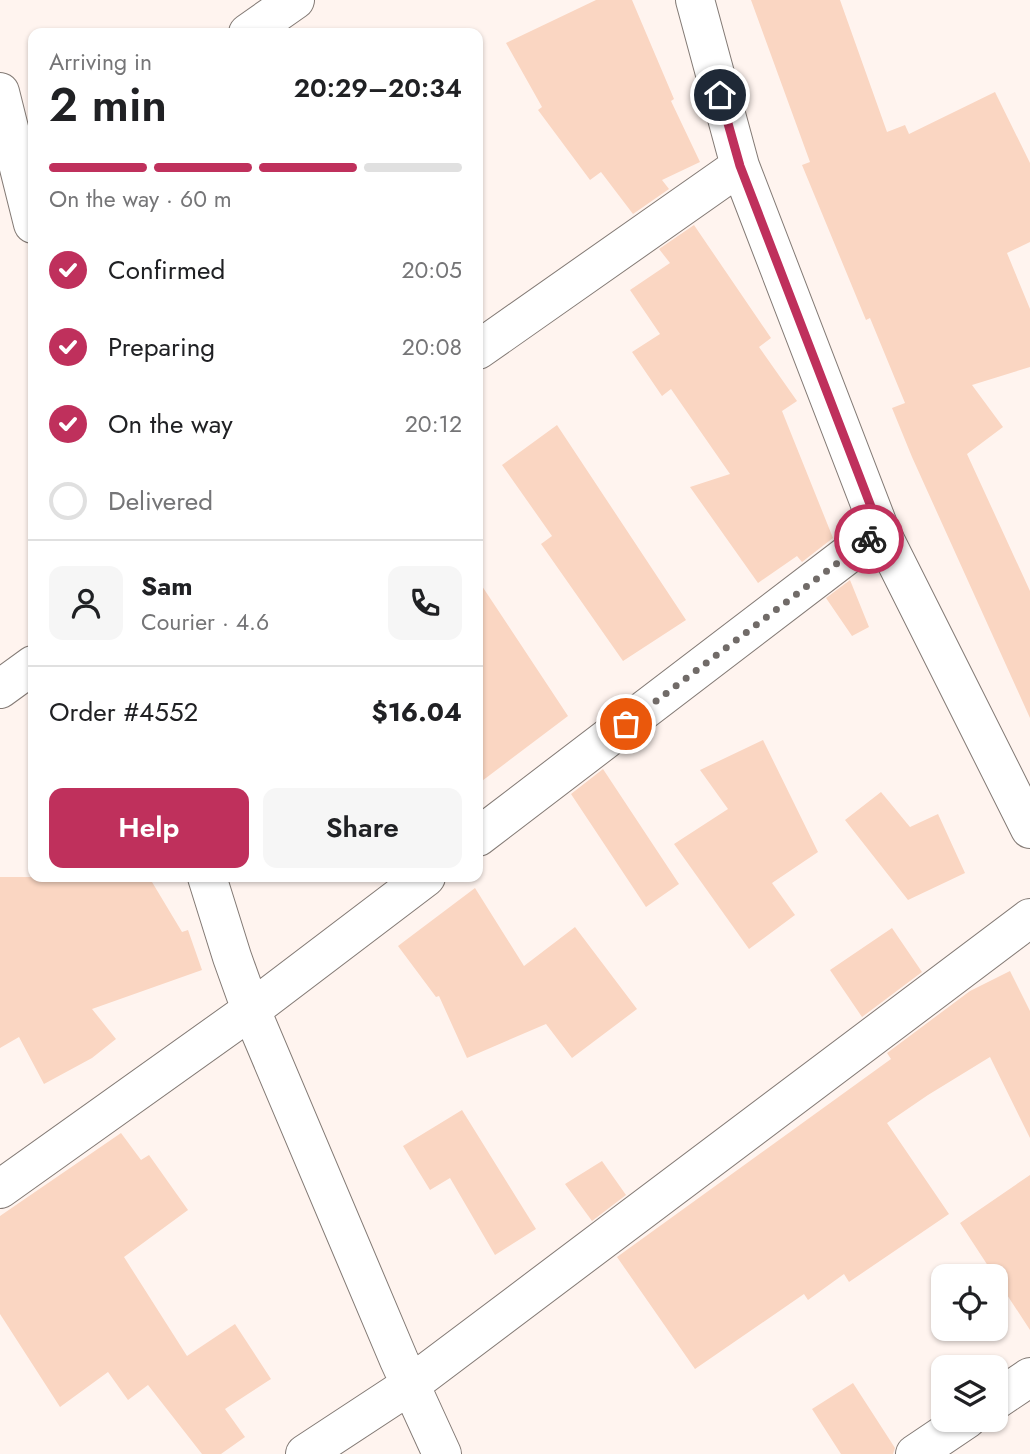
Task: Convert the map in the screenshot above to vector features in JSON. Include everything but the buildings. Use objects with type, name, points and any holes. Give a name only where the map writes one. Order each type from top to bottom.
[{"type":"street","points":[[255,28],[295,0]]},
{"type":"street","points":[[695,0],[740,166],[880,530],[1030,829]]},
{"type":"street","points":[[0,92],[28,190]]},
{"type":"street","points":[[483,346],[740,166]]},
{"type":"street","points":[[483,833],[880,530]]},
{"type":"street","points":[[0,689],[28,668]]},
{"type":"street","points":[[209,882],[251,1010],[442,1454]]},
{"type":"street","points":[[0,1189],[251,1010],[419,882]]},
{"type":"street","points":[[305,1454],[410,1384],[1030,918]]},
{"type":"street","points":[[1008,1392],[1030,1377]]},
{"type":"street","points":[[915,1454],[948,1432]]},
{"type":"way so far","points":[[626,724],[869,539]]},
{"type":"route","points":[[720,95],[740,166],[880,530],[869,539]]}]
